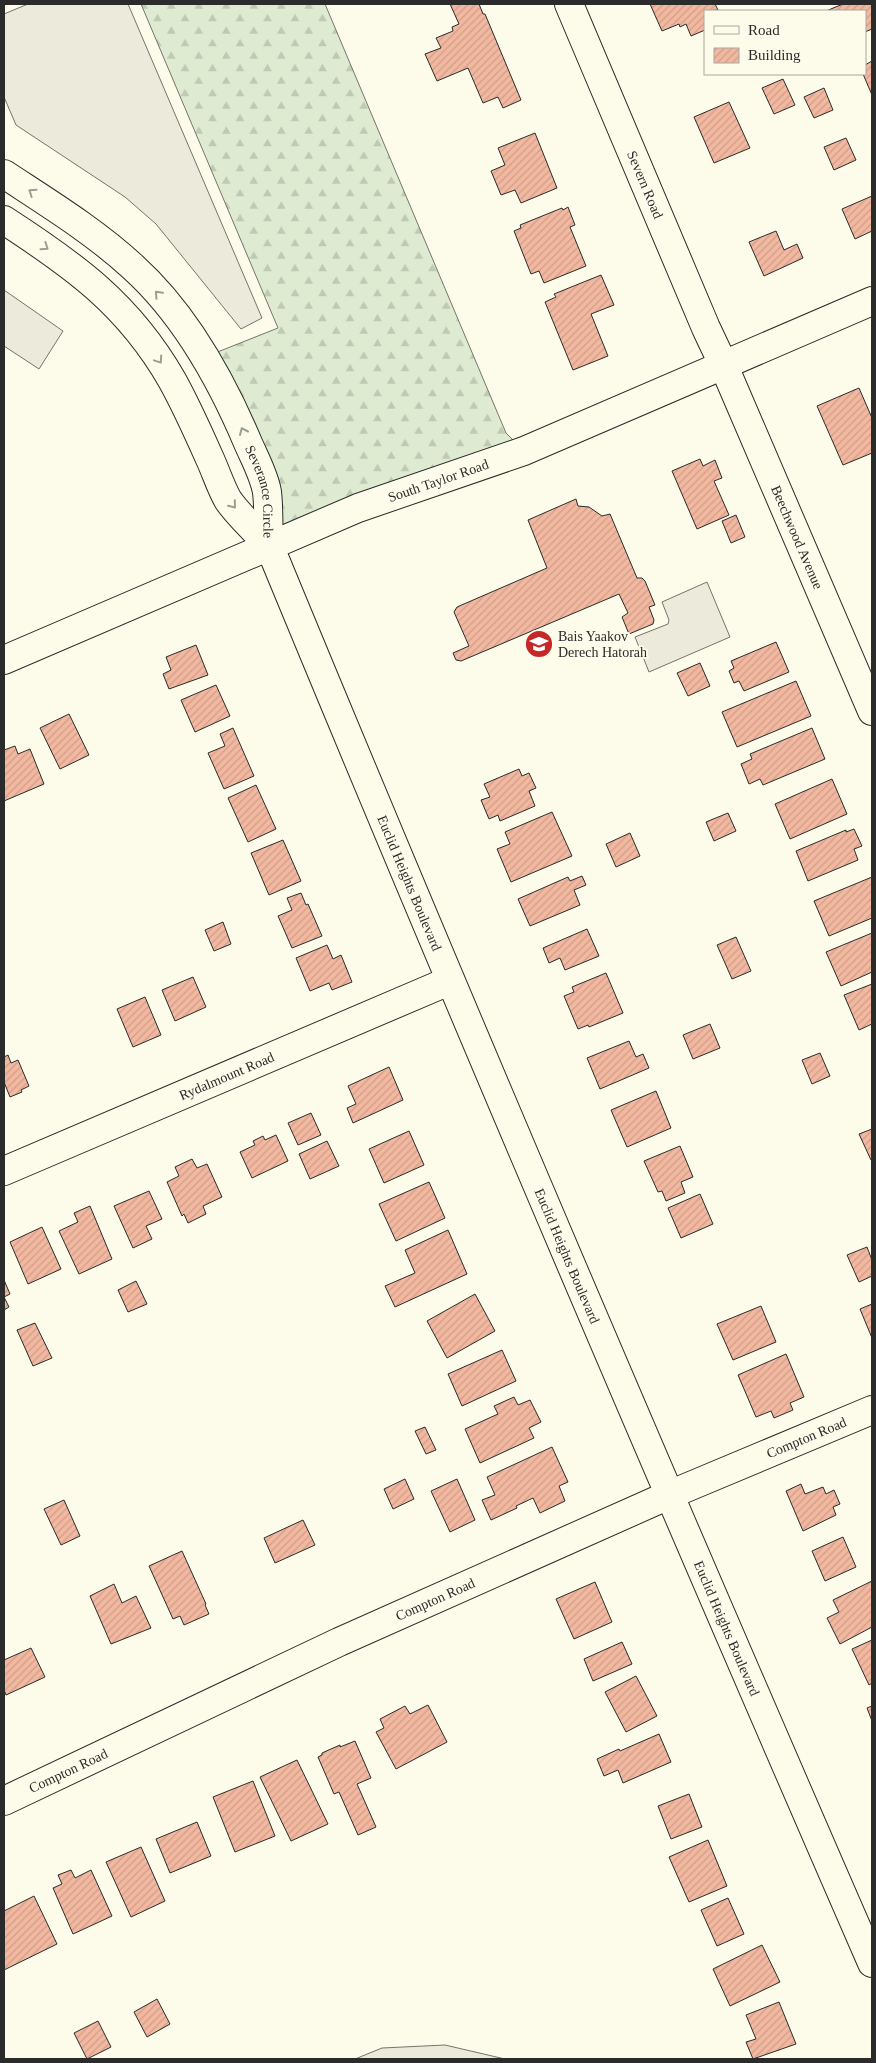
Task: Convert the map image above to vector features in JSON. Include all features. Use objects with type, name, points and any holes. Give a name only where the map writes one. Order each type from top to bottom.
[{"type":"street","name":"Severn Road","points":[[569,4],[723,364]]},
{"type":"street","name":"Severance Circle","points":[[4,174],[94,234],[134,268],[172,309],[206,357],[242,427],[262,474],[266,492],[269,545]]},
{"type":"street","name":"Severance Circle","points":[[4,220],[84,275],[114,302],[145,340],[171,379],[193,419],[230,502],[269,545]]},
{"type":"street","name":"South Taylor Road","points":[[4,660],[358,508],[524,451],[872,301]]},
{"type":"street","name":"Beechwood Avenue","points":[[723,364],[872,711]]},
{"type":"street","name":"Euclid Heights Boulevard","points":[[269,545],[449,981],[872,1963]]},
{"type":"street","name":"Rydalmount Road","points":[[4,1170],[449,981]]},
{"type":"street","name":"Compton Road","points":[[4,1801],[339,1642],[669,1495],[872,1410]]},
{"type":"green space","points":[[141,4],[325,4],[506,433],[524,451],[269,545],[267,493],[205,357],[278,328]]},
{"type":"shaded area","points":[[28,4],[128,4],[262,318],[241,329],[156,224],[125,197],[16,125],[4,97],[4,14]]},
{"type":"shaded area","points":[[4,290],[63,331],[39,369],[4,346]]},
{"type":"shaded area","points":[[707,582],[730,637],[649,672],[635,637],[668,624],[669,620],[662,602]]},
{"type":"shaded area","points":[[445,2045],[505,2059],[355,2059],[382,2048]]},
{"type":"building","points":[[450,4],[479,4],[521,100],[503,108],[498,97],[483,103],[468,68],[437,81],[425,54],[441,48],[436,38],[453,31],[452,27],[459,24]]},
{"type":"building","points":[[650,4],[715,4],[718,10],[704,10],[704,30],[691,36],[686,24],[680,27],[679,24],[662,31]]},
{"type":"building","points":[[843,4],[872,4],[872,29],[866,32],[866,10],[828,10]]},
{"type":"building","points":[[872,61],[872,95],[863,75],[866,75],[866,64]]},
{"type":"building","points":[[783,79],[795,105],[774,114],[762,88]]},
{"type":"building","points":[[824,88],[833,110],[814,118],[804,97]]},
{"type":"building","points":[[729,102],[750,148],[714,163],[694,117]]},
{"type":"building","points":[[535,133],[557,188],[521,203],[515,190],[501,195],[491,171],[505,165],[498,148]]},
{"type":"building","points":[[846,138],[856,160],[834,170],[824,147]]},
{"type":"building","points":[[872,196],[872,231],[855,239],[842,209]]},
{"type":"building","points":[[568,207],[575,225],[570,227],[586,266],[544,283],[539,271],[531,274],[514,231],[521,228],[520,225]]},
{"type":"building","points":[[776,231],[784,250],[797,244],[803,258],[764,276],[749,242]]},
{"type":"building","points":[[601,275],[614,305],[591,314],[608,356],[573,370],[545,302],[556,297],[554,294]]},
{"type":"building","points":[[859,388],[872,418],[872,453],[843,465],[817,406]]},
{"type":"building","points":[[700,459],[703,466],[715,460],[722,478],[714,481],[729,515],[697,529],[672,471]]},
{"type":"building","points":[[576,499],[578,506],[589,507],[602,516],[610,514],[637,578],[642,578],[645,581],[655,605],[649,607],[654,620],[653,624],[629,634],[622,617],[628,613],[619,594],[461,661],[456,660],[453,653],[469,646],[454,612],[457,607],[547,568],[528,520]]},
{"type":"building","points":[[736,515],[745,537],[731,543],[722,521]]},
{"type":"building","points":[[776,642],[789,672],[744,691],[739,681],[734,683],[729,671],[734,668],[731,661]]},
{"type":"building","points":[[196,645],[208,675],[169,689],[163,674],[171,670],[166,657]]},
{"type":"building","points":[[700,663],[710,686],[688,696],[677,673]]},
{"type":"building","points":[[796,681],[811,716],[737,747],[722,712]]},
{"type":"building","points":[[216,685],[230,716],[195,732],[181,700]]},
{"type":"building","points":[[69,714],[89,755],[60,769],[40,728]]},
{"type":"building","points":[[233,728],[254,776],[224,789],[208,753],[225,746],[220,734]]},
{"type":"building","points":[[812,728],[825,759],[763,785],[760,779],[749,784],[741,764],[752,759],[750,754]]},
{"type":"building","points":[[15,746],[18,754],[30,749],[44,784],[4,801],[4,750]]},
{"type":"building","points":[[519,769],[522,776],[529,773],[536,788],[529,791],[535,806],[500,821],[498,815],[489,819],[481,800],[490,797],[484,784]]},
{"type":"building","points":[[832,779],[847,814],[790,839],[775,804]]},
{"type":"building","points":[[256,785],[276,829],[248,842],[228,798]]},
{"type":"building","points":[[552,812],[572,856],[511,882],[497,849],[510,844],[505,832]]},
{"type":"building","points":[[728,813],[736,831],[714,841],[706,822]]},
{"type":"building","points":[[854,829],[862,846],[854,849],[858,860],[808,881],[796,851],[846,830],[846,832]]},
{"type":"building","points":[[630,833],[640,856],[616,867],[606,844]]},
{"type":"building","points":[[283,840],[301,881],[269,895],[251,853]]},
{"type":"building","points":[[582,876],[586,885],[574,890],[580,905],[530,926],[518,899],[568,877],[570,881]]},
{"type":"building","points":[[872,877],[872,918],[829,936],[814,901]]},
{"type":"building","points":[[301,893],[322,936],[292,948],[278,916],[292,910],[287,898]]},
{"type":"building","points":[[223,922],[231,944],[214,951],[205,930]]},
{"type":"building","points":[[587,929],[599,956],[565,970],[560,958],[549,963],[543,948]]},
{"type":"building","points":[[872,933],[872,972],[841,986],[826,952]]},
{"type":"building","points":[[736,937],[751,971],[732,979],[717,945]]},
{"type":"building","points":[[327,945],[333,959],[341,955],[352,982],[332,990],[329,983],[310,991],[296,958]]},
{"type":"building","points":[[606,973],[623,1013],[589,1027],[588,1025],[578,1029],[564,996],[574,992],[572,987]]},
{"type":"building","points":[[193,977],[206,1007],[175,1021],[162,990]]},
{"type":"building","points":[[872,984],[872,1024],[859,1030],[844,995]]},
{"type":"building","points":[[145,997],[161,1035],[133,1047],[117,1009]]},
{"type":"building","points":[[710,1024],[720,1048],[693,1059],[683,1035]]},
{"type":"building","points":[[629,1041],[636,1057],[643,1054],[649,1068],[600,1089],[587,1058]]},
{"type":"building","points":[[820,1053],[830,1076],[812,1084],[802,1060]]},
{"type":"building","points":[[8,1055],[11,1063],[18,1060],[29,1086],[21,1090],[22,1092],[10,1097],[4,1082],[4,1057]]},
{"type":"building","points":[[389,1067],[403,1100],[353,1123],[347,1108],[356,1104],[348,1086]]},
{"type":"building","points":[[656,1091],[671,1128],[627,1147],[611,1110]]},
{"type":"building","points":[[311,1113],[321,1135],[298,1145],[288,1123]]},
{"type":"building","points":[[872,1129],[872,1160],[871,1160],[859,1134]]},
{"type":"building","points":[[409,1131],[424,1165],[384,1183],[369,1149]]},
{"type":"building","points":[[276,1135],[288,1161],[252,1178],[240,1152],[255,1145],[253,1141],[263,1136],[265,1140]]},
{"type":"building","points":[[327,1141],[339,1166],[310,1179],[299,1154]]},
{"type":"building","points":[[680,1146],[693,1177],[681,1182],[685,1193],[666,1201],[662,1191],[658,1192],[644,1161]]},
{"type":"building","points":[[192,1159],[197,1168],[207,1164],[222,1197],[203,1206],[206,1214],[188,1223],[184,1214],[182,1216],[167,1182],[179,1176],[175,1167]]},
{"type":"building","points":[[429,1182],[445,1218],[396,1241],[379,1204]]},
{"type":"building","points":[[149,1191],[162,1219],[146,1226],[152,1239],[133,1248],[114,1206]]},
{"type":"building","points":[[700,1194],[713,1224],[681,1238],[668,1208]]},
{"type":"building","points":[[90,1206],[112,1259],[79,1274],[59,1231],[78,1222],[74,1213]]},
{"type":"building","points":[[42,1227],[61,1269],[28,1284],[10,1242]]},
{"type":"building","points":[[448,1230],[467,1274],[395,1307],[385,1286],[415,1273],[405,1250]]},
{"type":"building","points":[[867,1247],[872,1260],[872,1276],[859,1282],[847,1255]]},
{"type":"building","points":[[4,1280],[10,1294],[4,1297]]},
{"type":"building","points":[[136,1281],[147,1304],[128,1312],[118,1290]]},
{"type":"building","points":[[475,1294],[495,1331],[447,1358],[427,1321]]},
{"type":"building","points":[[4,1297],[9,1307],[4,1310]]},
{"type":"building","points":[[872,1304],[872,1338],[860,1309]]},
{"type":"building","points":[[761,1306],[776,1342],[733,1360],[717,1324]]},
{"type":"building","points":[[35,1323],[52,1358],[33,1366],[17,1330]]},
{"type":"building","points":[[502,1350],[516,1381],[462,1406],[448,1374]]},
{"type":"building","points":[[786,1354],[804,1397],[790,1403],[793,1410],[774,1418],[771,1411],[756,1417],[738,1375]]},
{"type":"building","points":[[514,1397],[518,1405],[530,1400],[541,1422],[529,1428],[534,1438],[480,1463],[465,1429],[498,1414],[494,1406]]},
{"type":"building","points":[[425,1427],[436,1450],[426,1454],[415,1431]]},
{"type":"building","points":[[552,1447],[568,1482],[559,1486],[565,1501],[540,1513],[533,1498],[491,1520],[482,1500],[495,1495],[487,1477]]},
{"type":"building","points":[[405,1479],[414,1499],[393,1509],[384,1489]]},
{"type":"building","points":[[457,1479],[475,1520],[450,1532],[431,1491]]},
{"type":"building","points":[[801,1484],[805,1494],[823,1487],[826,1494],[834,1490],[840,1504],[833,1507],[836,1515],[803,1531],[786,1491]]},
{"type":"building","points":[[64,1500],[80,1536],[61,1545],[44,1509]]},
{"type":"building","points":[[303,1520],[315,1545],[275,1563],[264,1538]]},
{"type":"building","points":[[843,1537],[856,1567],[825,1581],[812,1551]]},
{"type":"building","points":[[182,1551],[209,1614],[184,1625],[180,1616],[173,1619],[149,1566]]},
{"type":"building","points":[[872,1581],[872,1627],[840,1644],[827,1618],[839,1612],[833,1600]]},
{"type":"building","points":[[595,1582],[612,1622],[574,1639],[556,1599]]},
{"type":"building","points":[[114,1584],[122,1603],[136,1596],[151,1628],[111,1644],[90,1596]]},
{"type":"building","points":[[872,1640],[872,1683],[869,1685],[852,1649]]},
{"type":"building","points":[[622,1642],[632,1664],[593,1681],[584,1659]]},
{"type":"building","points":[[31,1648],[45,1677],[6,1695],[4,1690],[4,1660]]},
{"type":"building","points":[[636,1676],[657,1716],[626,1732],[605,1692]]},
{"type":"building","points":[[428,1705],[447,1742],[396,1769],[376,1732],[384,1728],[380,1719],[405,1706],[410,1714]]},
{"type":"building","points":[[872,1706],[872,1721],[867,1708]]},
{"type":"building","points":[[659,1734],[671,1762],[623,1783],[618,1770],[604,1776],[597,1759]]},
{"type":"building","points":[[355,1741],[371,1778],[357,1784],[376,1827],[358,1835],[339,1792],[334,1794],[318,1757],[322,1753],[340,1745],[340,1747]]},
{"type":"building","points":[[297,1760],[328,1824],[291,1841],[260,1777]]},
{"type":"building","points":[[253,1781],[275,1836],[235,1852],[213,1797]]},
{"type":"building","points":[[689,1794],[702,1827],[671,1839],[658,1806]]},
{"type":"building","points":[[197,1822],[211,1856],[170,1873],[156,1839]]},
{"type":"building","points":[[708,1840],[727,1886],[689,1902],[669,1857]]},
{"type":"building","points":[[141,1847],[165,1901],[131,1917],[106,1862]]},
{"type":"building","points":[[71,1870],[75,1878],[91,1870],[112,1916],[73,1934],[53,1888],[62,1884],[58,1875]]},
{"type":"building","points":[[34,1896],[57,1944],[4,1970],[4,1911]]},
{"type":"building","points":[[728,1898],[744,1934],[717,1946],[701,1910]]},
{"type":"building","points":[[762,1945],[780,1982],[730,2006],[713,1969]]},
{"type":"building","points":[[157,1999],[170,2024],[147,2037],[134,2012]]},
{"type":"building","points":[[779,2002],[796,2044],[753,2059],[746,2042],[756,2039],[746,2015]]},
{"type":"building","points":[[98,2021],[111,2047],[87,2059],[74,2033]]},
{"type":"place","name":"Bais Yaakov Derech Hatorah","points":[[539,644]]}]
